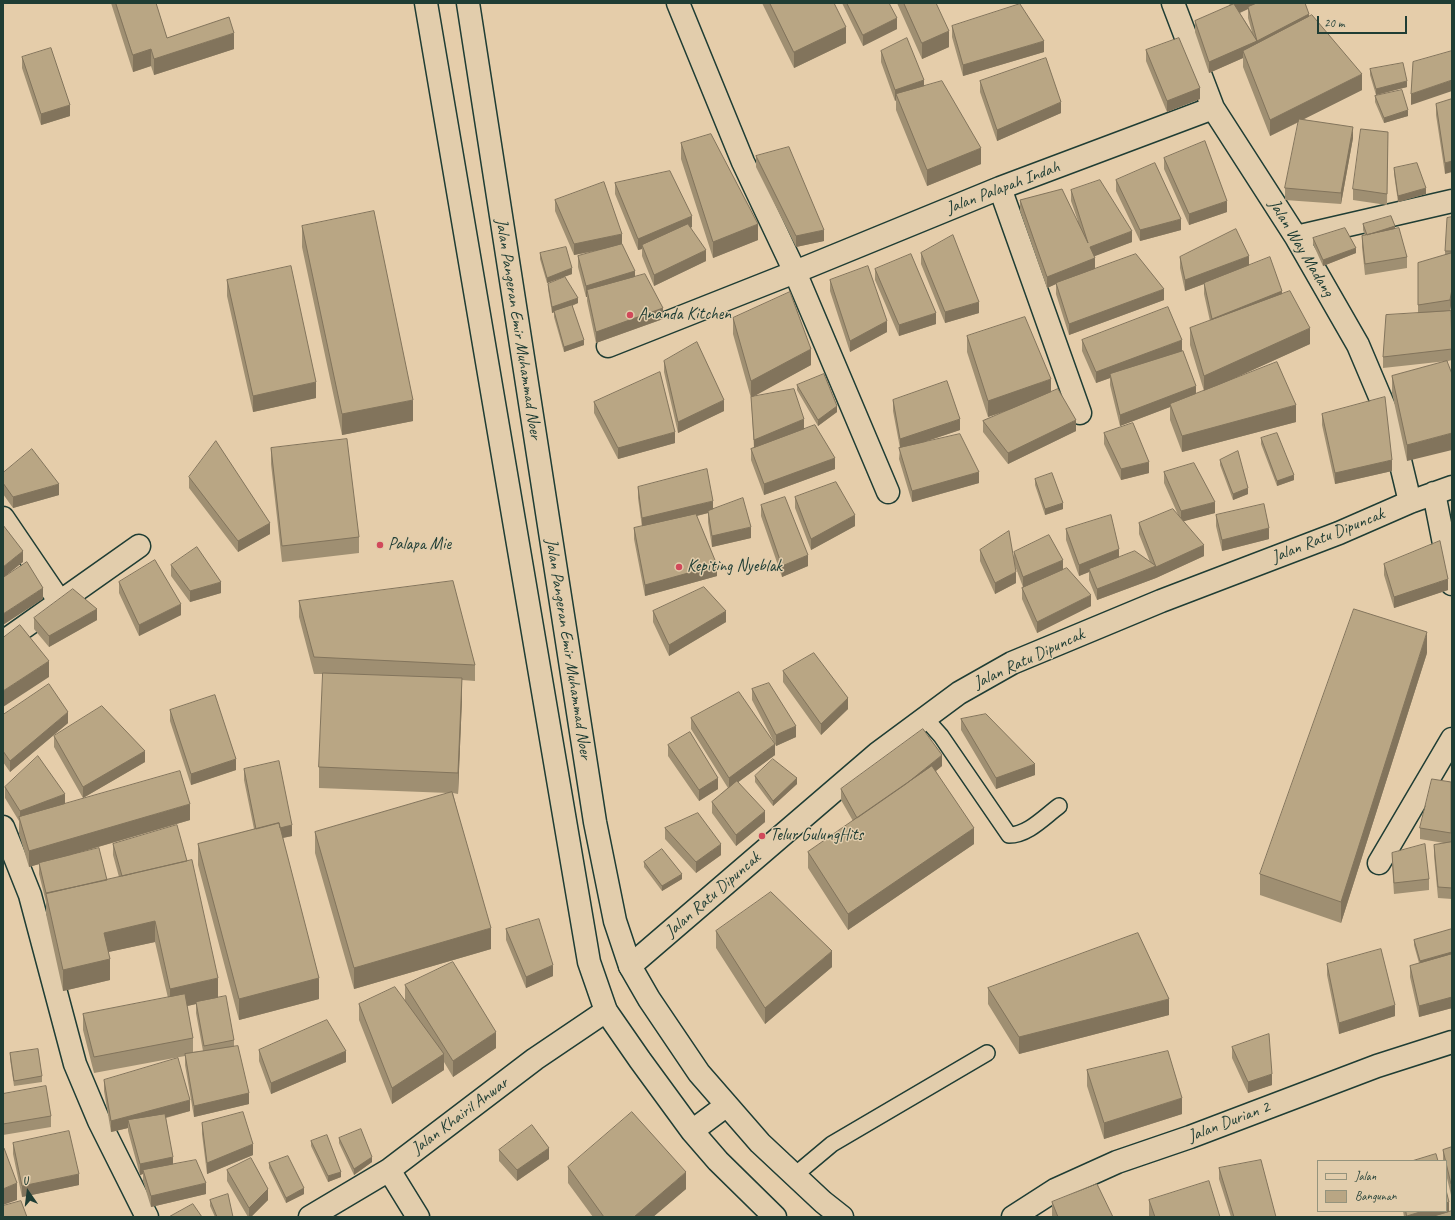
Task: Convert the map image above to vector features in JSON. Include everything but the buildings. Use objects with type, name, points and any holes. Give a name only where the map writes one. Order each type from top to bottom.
[{"type":"street","name":"Jalan Pangeran Emir Muhammad Noer","points":[[426,3],[589,962],[606,1011],[640,1060],[692,1131],[718,1161],[775,1217]]},
{"type":"street","name":"Jalan Pangeran Emir Muhammad Noer","points":[[468,3],[595,822],[616,921],[630,966],[666,1026],[699,1073],[760,1143],[823,1202],[842,1217]]},
{"type":"street","points":[[678,3],[743,162],[795,272],[888,492]]},
{"type":"street","name":"Jalan Way Madang","points":[[1173,3],[1213,108],[1296,237],[1358,345],[1386,408],[1391,423],[1410,502]]},
{"type":"street","name":"Jalan Palapah Indah","points":[[608,346],[795,272],[1000,188],[1213,108]]},
{"type":"street","points":[[1000,188],[1080,413]]},
{"type":"street","points":[[1296,237],[1452,201]]},
{"type":"street","points":[[506,473],[540,468]]},
{"type":"street","points":[[1443,490],[1452,584]]},
{"type":"street","name":"Jalan Ratu Dipuncak","points":[[630,966],[878,753],[959,692],[1012,663],[1161,601],[1339,534],[1410,502],[1443,490]]},
{"type":"street","points":[[3,518],[60,602]]},
{"type":"street","points":[[3,642],[140,546]]},
{"type":"street","points":[[1379,863],[1448,750]]},
{"type":"street","points":[[566,826],[595,822]]},
{"type":"street","points":[[3,827],[30,895],[75,1064],[99,1121],[147,1217]]},
{"type":"street","name":"Jalan Khairil Anwar","points":[[310,1217],[389,1170],[535,1059],[606,1011]]},
{"type":"street","name":"Jalan Durian 2","points":[[1013,1217],[1055,1190],[1117,1162],[1190,1137],[1377,1066],[1452,1042]]},
{"type":"street","points":[[692,1131],[727,1105]]},
{"type":"street","points":[[389,1170],[418,1217]]},
{"type":"lane","points":[[925,718],[941,736],[1010,835],[1017,835],[1024,832],[1059,806]]},
{"type":"lane","points":[[795,1175],[832,1144],[987,1053]]},
{"type":"place","name":"Ananda Kitchen","points":[[630,315]]},
{"type":"place","name":"Palapa Mie","points":[[380,545]]},
{"type":"place","name":"Kepiting Nyeblak","points":[[679,567]]},
{"type":"place","name":"Telur GulungHits","points":[[762,836]]}]
